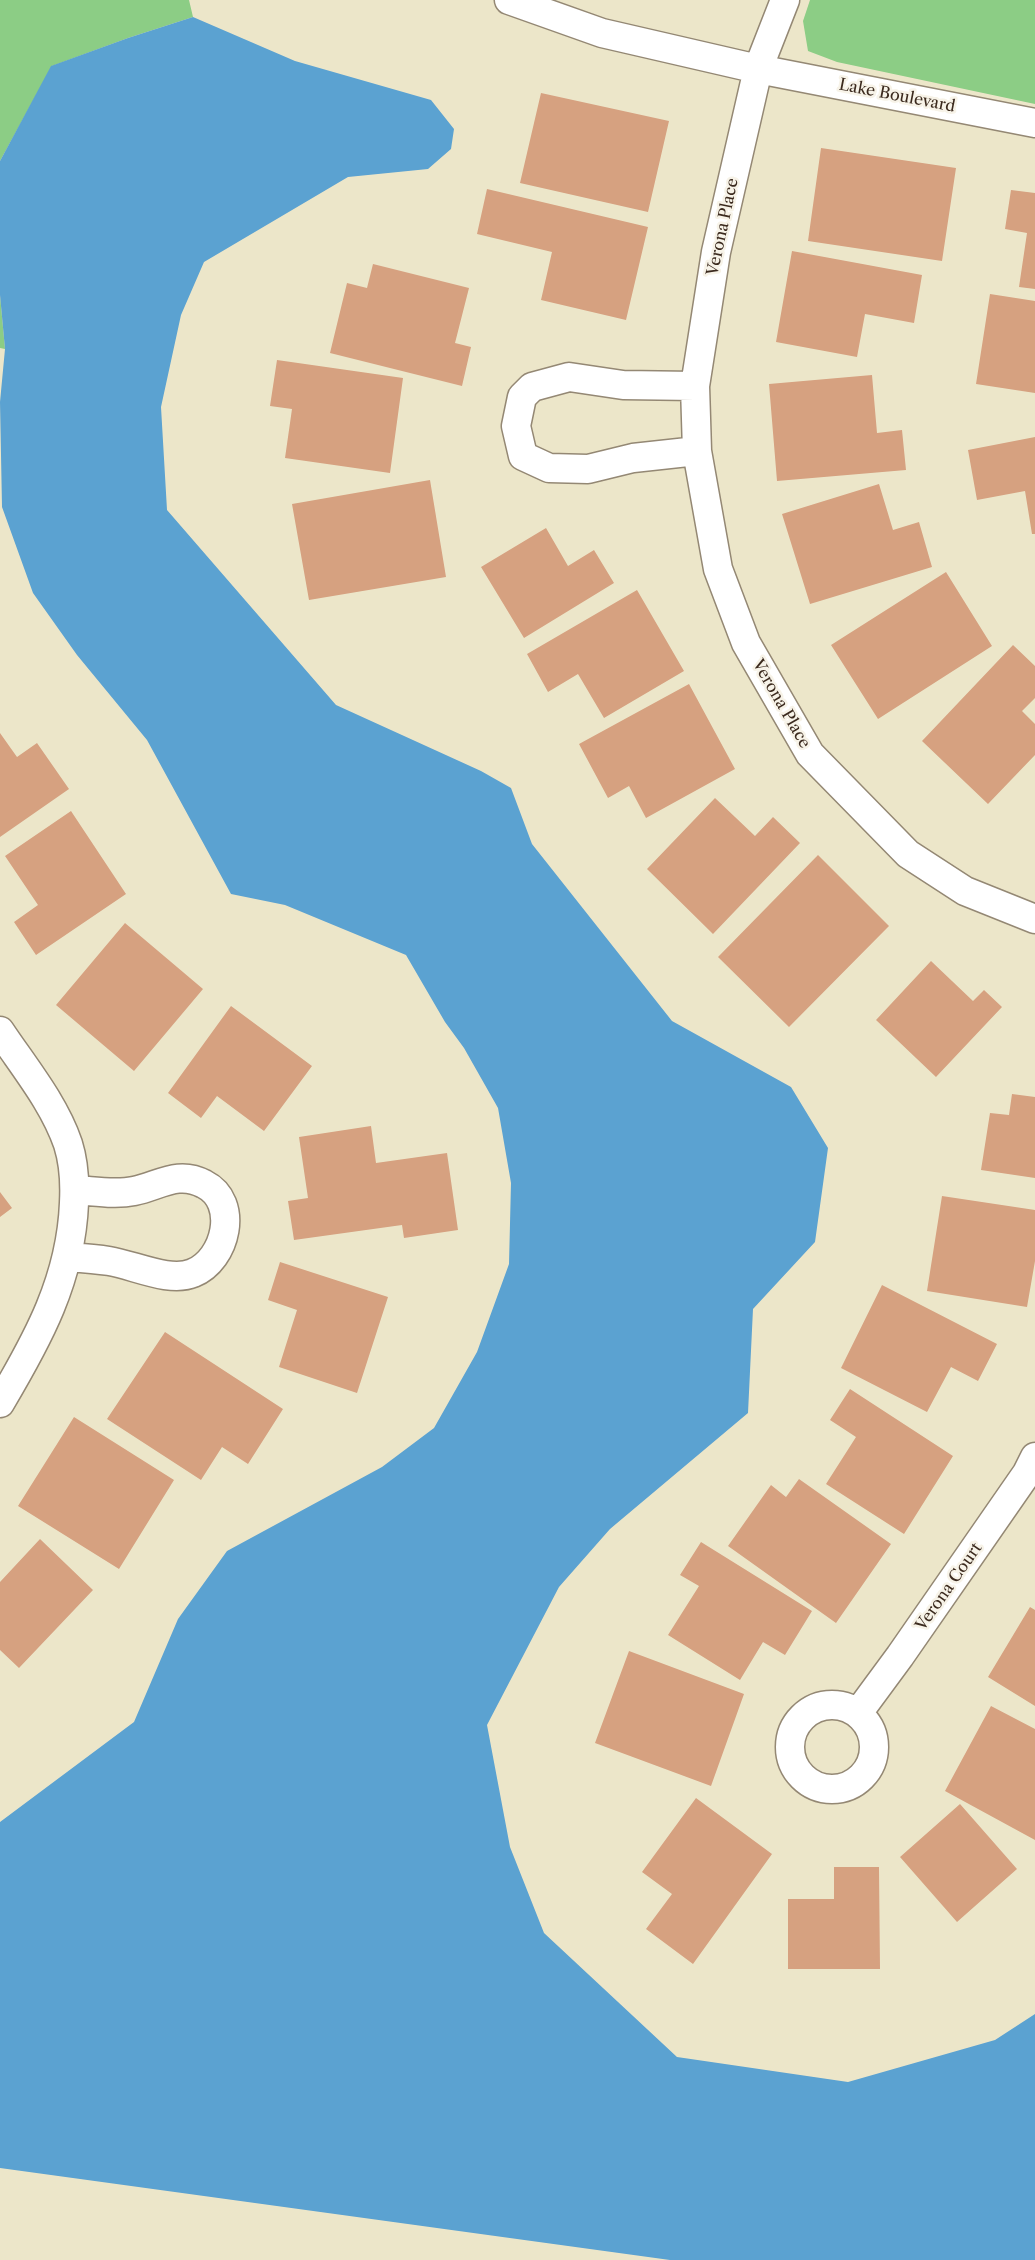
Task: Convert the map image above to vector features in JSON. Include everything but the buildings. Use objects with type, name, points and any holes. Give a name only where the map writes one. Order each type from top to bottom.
[{"type":"street","name":"Lake Boulevard","points":[[509,0],[602,33],[758,69],[1035,123]]},
{"type":"street","points":[[758,69],[785,0]]},
{"type":"street","name":"Verona Place","points":[[758,69],[716,252],[695,386],[698,451],[718,569],[746,643],[810,754],[908,854],[965,891],[1035,919]]},
{"type":"street","points":[[695,386],[622,385],[569,376],[532,387],[522,397],[516,426],[523,456],[549,468],[588,469],[633,458],[698,451]]},
{"type":"street","points":[[0,1030],[49,1102],[68,1144],[75,1190],[68,1257],[60,1287],[47,1317],[0,1402]]},
{"type":"street","points":[[68,1257],[108,1261],[181,1277],[195,1273],[211,1262],[219,1248],[225,1227],[225,1210],[219,1197],[204,1184],[185,1179],[169,1179],[128,1191],[75,1190]]},
{"type":"street","name":"Verona Court","points":[[858,1713],[1028,1473],[1035,1457]]},
{"type":"green space","points":[[0,0],[189,0],[193,17],[52,66],[0,161]]},
{"type":"green space","points":[[810,0],[1035,0],[1035,104],[837,62],[808,51],[803,21]]},
{"type":"green space","points":[[0,295],[5,349],[0,348]]},
{"type":"water","points":[[193,17],[295,61],[431,100],[454,129],[451,149],[428,169],[348,177],[204,262],[181,315],[161,407],[167,510],[336,705],[481,771],[511,788],[532,844],[672,1021],[791,1087],[828,1148],[815,1242],[753,1309],[748,1413],[610,1529],[559,1587],[487,1725],[510,1847],[544,1933],[677,2057],[848,2082],[995,2040],[1035,2014],[1035,2260],[670,2260],[0,2168],[0,1822],[134,1722],[178,1619],[227,1551],[382,1467],[434,1428],[477,1352],[509,1264],[511,1183],[498,1108],[406,955],[285,905],[231,894],[147,740],[77,655],[33,593],[2,507],[0,402],[5,349],[0,295],[0,161],[51,66]]}]
